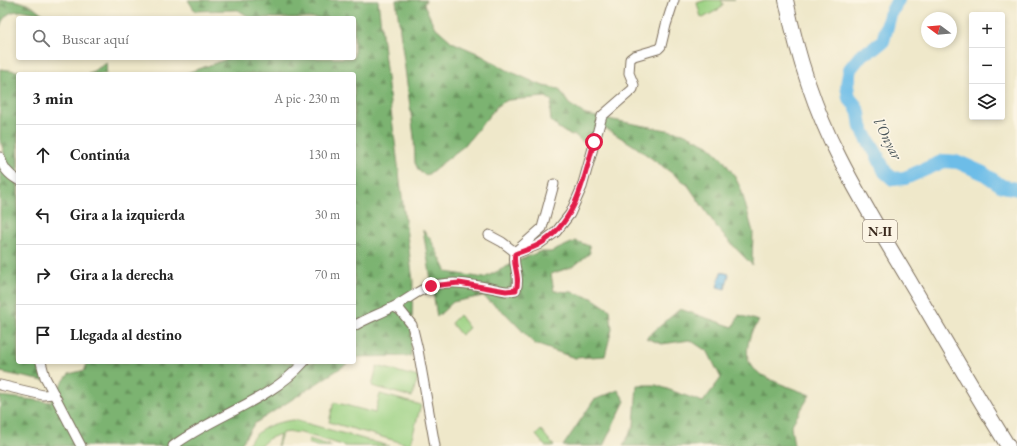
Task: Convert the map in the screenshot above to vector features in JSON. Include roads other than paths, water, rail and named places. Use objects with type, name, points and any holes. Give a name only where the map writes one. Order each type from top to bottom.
[{"type":"highway","name":"N-II","points":[[786,0],[812,94],[838,156],[860,197],[972,388],[1008,446]]},
{"type":"street","points":[[515,253],[538,245],[556,232],[570,214],[582,187],[602,116],[633,89],[634,85],[629,73],[630,59],[634,56],[658,49],[661,46],[674,0]]},
{"type":"street","points":[[0,157],[3,166],[10,175],[16,179]]},
{"type":"street","points":[[356,325],[369,317],[394,307],[424,289],[439,285],[459,283],[506,291],[516,290],[518,285],[514,258],[515,253],[542,228],[554,184]]},
{"type":"street","points":[[489,235],[502,242],[515,253]]},
{"type":"street","points":[[394,307],[400,310],[412,325],[418,350],[435,446]]},
{"type":"street","points":[[41,364],[45,377],[81,446]]},
{"type":"street","points":[[173,446],[191,434],[285,381],[302,364]]},
{"type":"street","points":[[0,385],[43,395],[54,394]]},
{"type":"water","points":[[721,272],[729,274],[725,289],[717,287]]},
{"type":"waterway","name":"l'Onyar","points":[[898,0],[890,15],[883,41],[873,49],[862,54],[850,69],[847,85],[849,98],[859,113],[861,127],[885,172],[893,179],[905,178],[944,161],[958,162],[983,173],[1002,186],[1017,189]]}]
